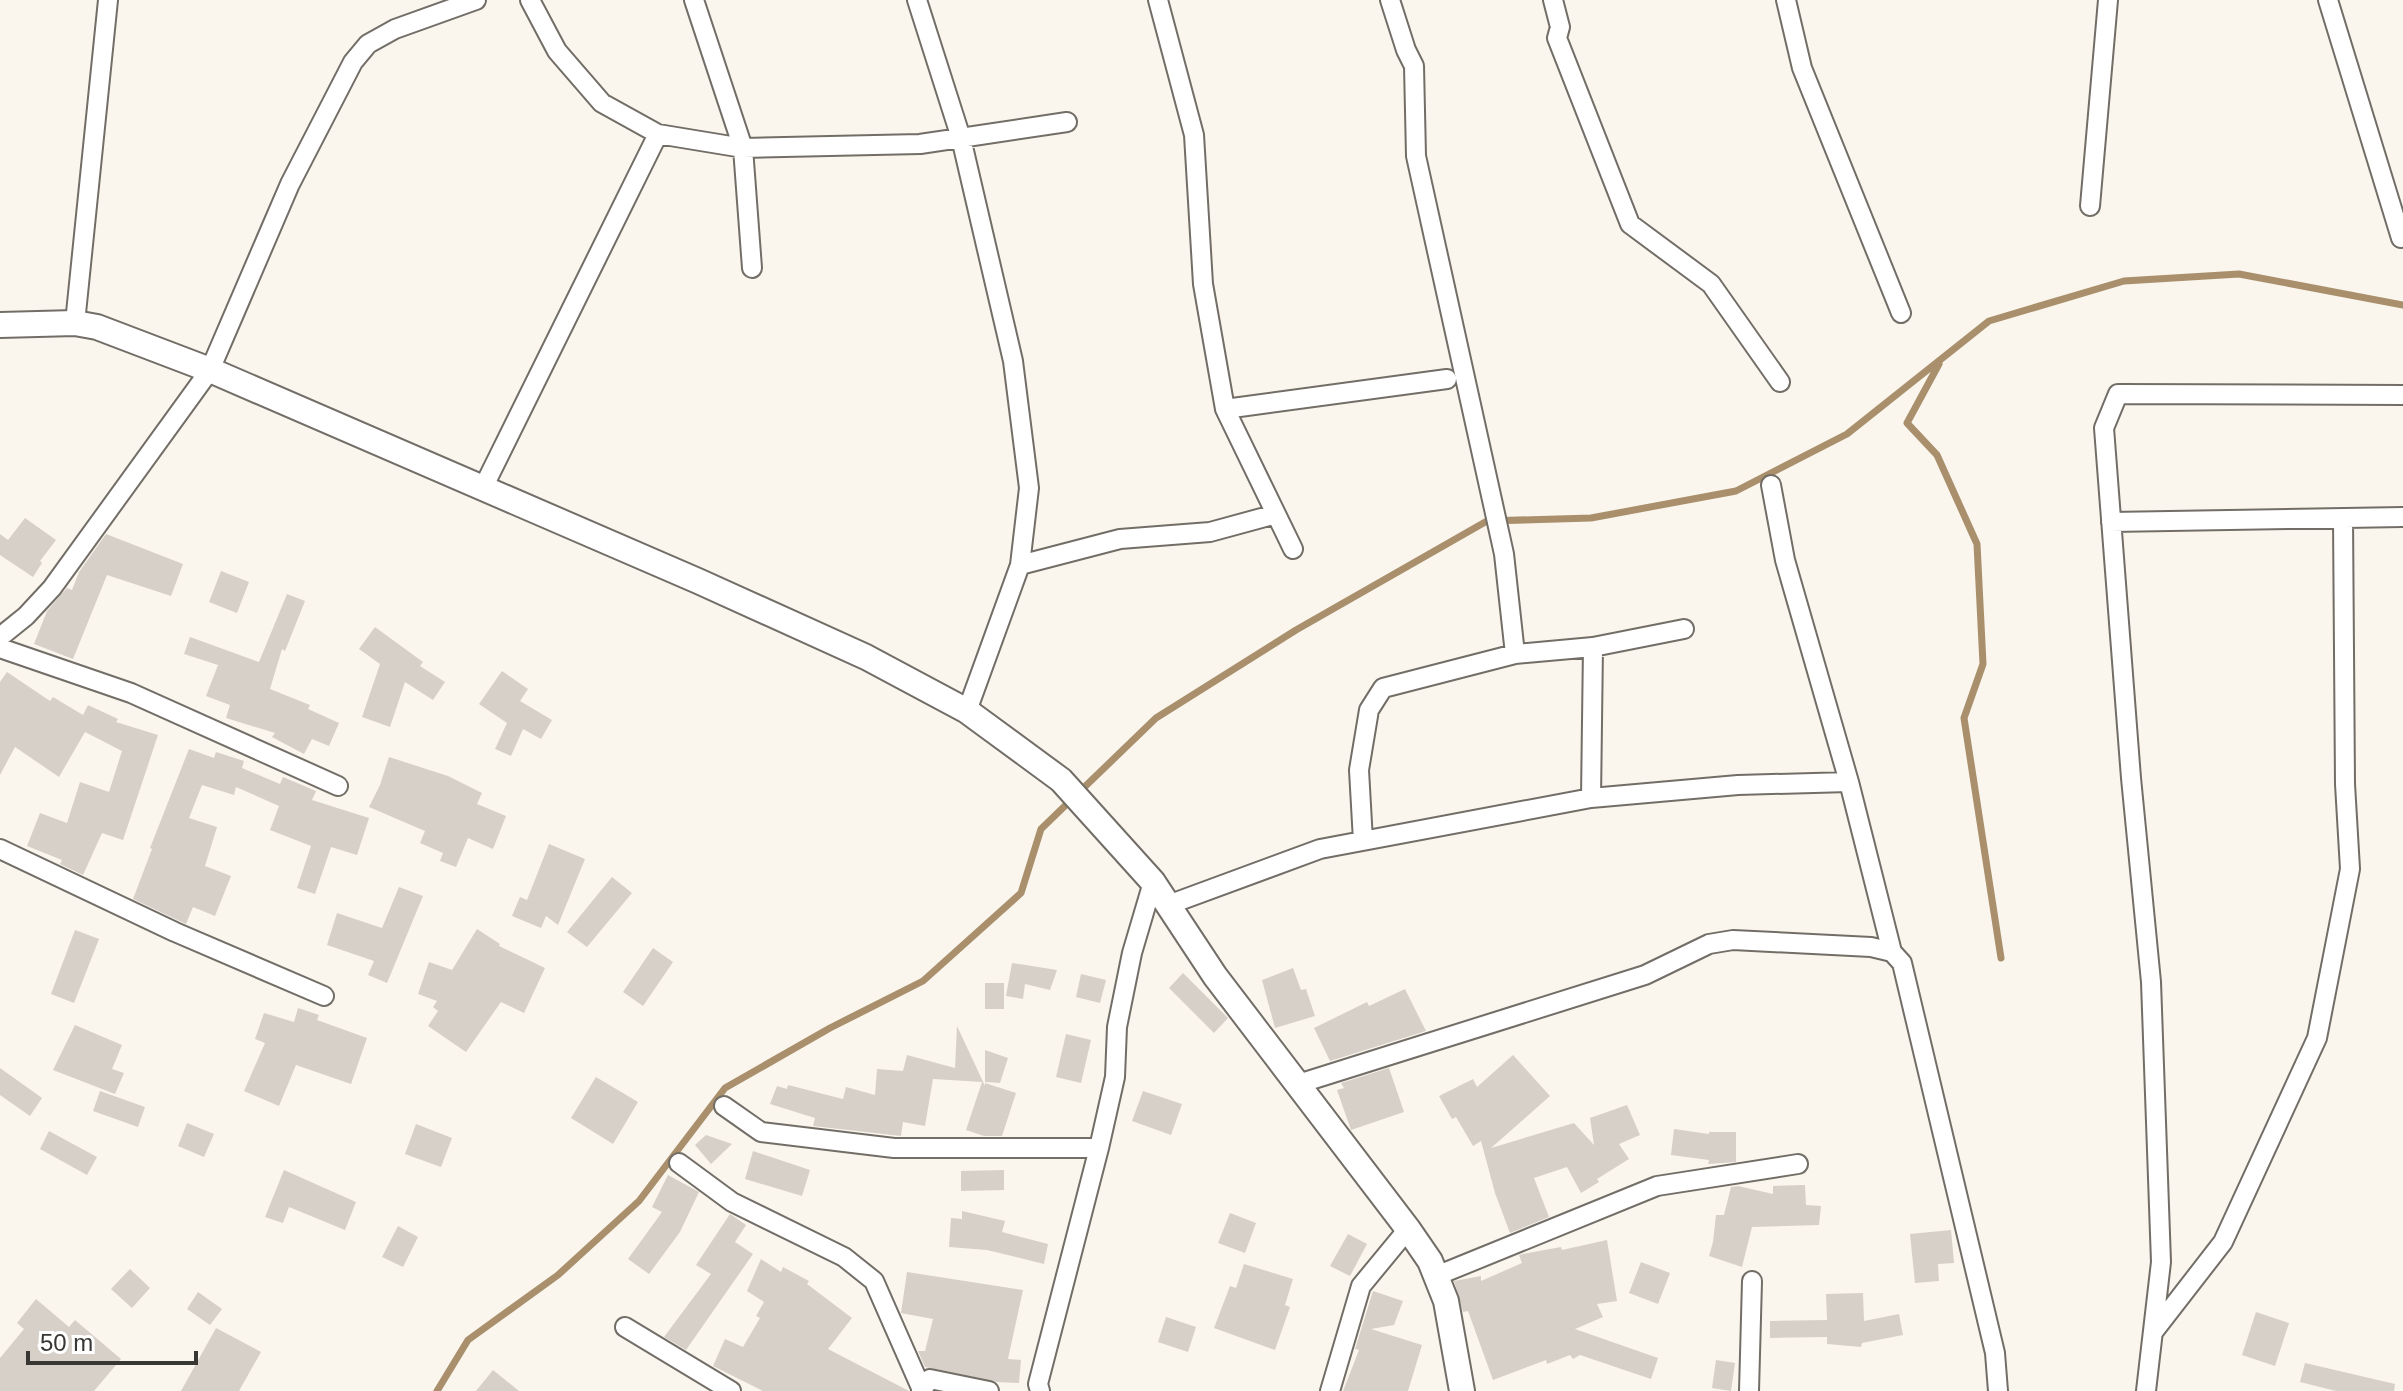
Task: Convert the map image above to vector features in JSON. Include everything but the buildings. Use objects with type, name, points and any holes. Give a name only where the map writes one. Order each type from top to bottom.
[{"type":"street","points":[[75,323],[108,0]]},
{"type":"street","points":[[0,637],[26,616],[52,588],[210,370],[290,184],[353,62],[368,44],[395,29],[476,0]]},
{"type":"street","points":[[530,0],[557,51],[602,103],[658,134],[743,148],[920,144],[1067,122]]},
{"type":"street","points":[[694,0],[743,148],[752,268]]},
{"type":"street","points":[[917,0],[961,138],[1015,375],[1029,488],[1020,565],[967,711]]},
{"type":"street","points":[[1158,0],[1194,135],[1203,284],[1225,409],[1293,549]]},
{"type":"street","points":[[1390,0],[1414,66],[1416,156],[1504,554],[1515,654]]},
{"type":"street","points":[[1553,0],[1560,27],[1557,38],[1630,224],[1711,284],[1780,382]]},
{"type":"street","points":[[1786,0],[1802,68],[1901,313]]},
{"type":"street","points":[[2090,206],[2108,0]]},
{"type":"street","points":[[2328,0],[2401,238]]},
{"type":"street","points":[[483,488],[658,134]]},
{"type":"street","points":[[0,325],[75,323],[97,327],[210,370],[698,581],[866,657],[967,711],[1061,780],[1153,882],[1215,976],[1408,1229],[1430,1261],[1446,1301],[1462,1391]]},
{"type":"street","points":[[1225,409],[1447,379]]},
{"type":"street","points":[[2146,1391],[2161,1262],[2151,982],[2131,778],[2104,428],[2118,394],[2403,395]]},
{"type":"street","points":[[1771,485],[1785,560],[1849,782],[1892,952],[1902,963],[1995,1353],[1998,1391]]},
{"type":"street","points":[[1020,565],[1120,539],[1210,532],[1276,514]]},
{"type":"street","points":[[2111,522],[2403,517]]},
{"type":"street","points":[[2154,1331],[2223,1242],[2317,1038],[2350,869],[2345,784],[2343,518]]},
{"type":"street","points":[[1363,841],[1359,770],[1369,710],[1383,688],[1515,654],[1593,647],[1684,629]]},
{"type":"street","points":[[1591,798],[1593,647]]},
{"type":"street","points":[[0,648],[131,693],[338,786]]},
{"type":"street","points":[[1168,905],[1320,849],[1591,798],[1738,785],[1849,782]]},
{"type":"street","points":[[0,849],[175,932],[324,996]]},
{"type":"street","points":[[1040,1391],[1038,1384],[1115,1077],[1117,1027],[1132,953],[1153,882]]},
{"type":"street","points":[[1298,1084],[1645,975],[1709,944],[1733,940],[1871,947],[1892,952]]},
{"type":"street","points":[[724,1106],[761,1132],[894,1148],[1099,1148]]},
{"type":"street","points":[[679,1163],[732,1202],[844,1257],[874,1281],[921,1390],[930,1379],[989,1391]]},
{"type":"street","points":[[1436,1276],[1657,1186],[1798,1164]]},
{"type":"street","points":[[1330,1391],[1361,1286],[1408,1229]]},
{"type":"street","points":[[1749,1391],[1752,1281]]},
{"type":"street","points":[[625,1327],[731,1391]]},
{"type":"waterway","points":[[437,1391],[468,1340],[558,1275],[639,1201],[725,1088],[830,1028],[923,981],[1021,893],[1041,829],[1156,718],[1296,630],[1487,521],[1591,518],[1736,491],[1847,434],[1989,321],[2124,281],[2239,274],[2403,305]]},
{"type":"waterway","points":[[1939,364],[1907,423],[1937,455],[1977,544],[1983,664],[1964,718],[2001,958]]}]
